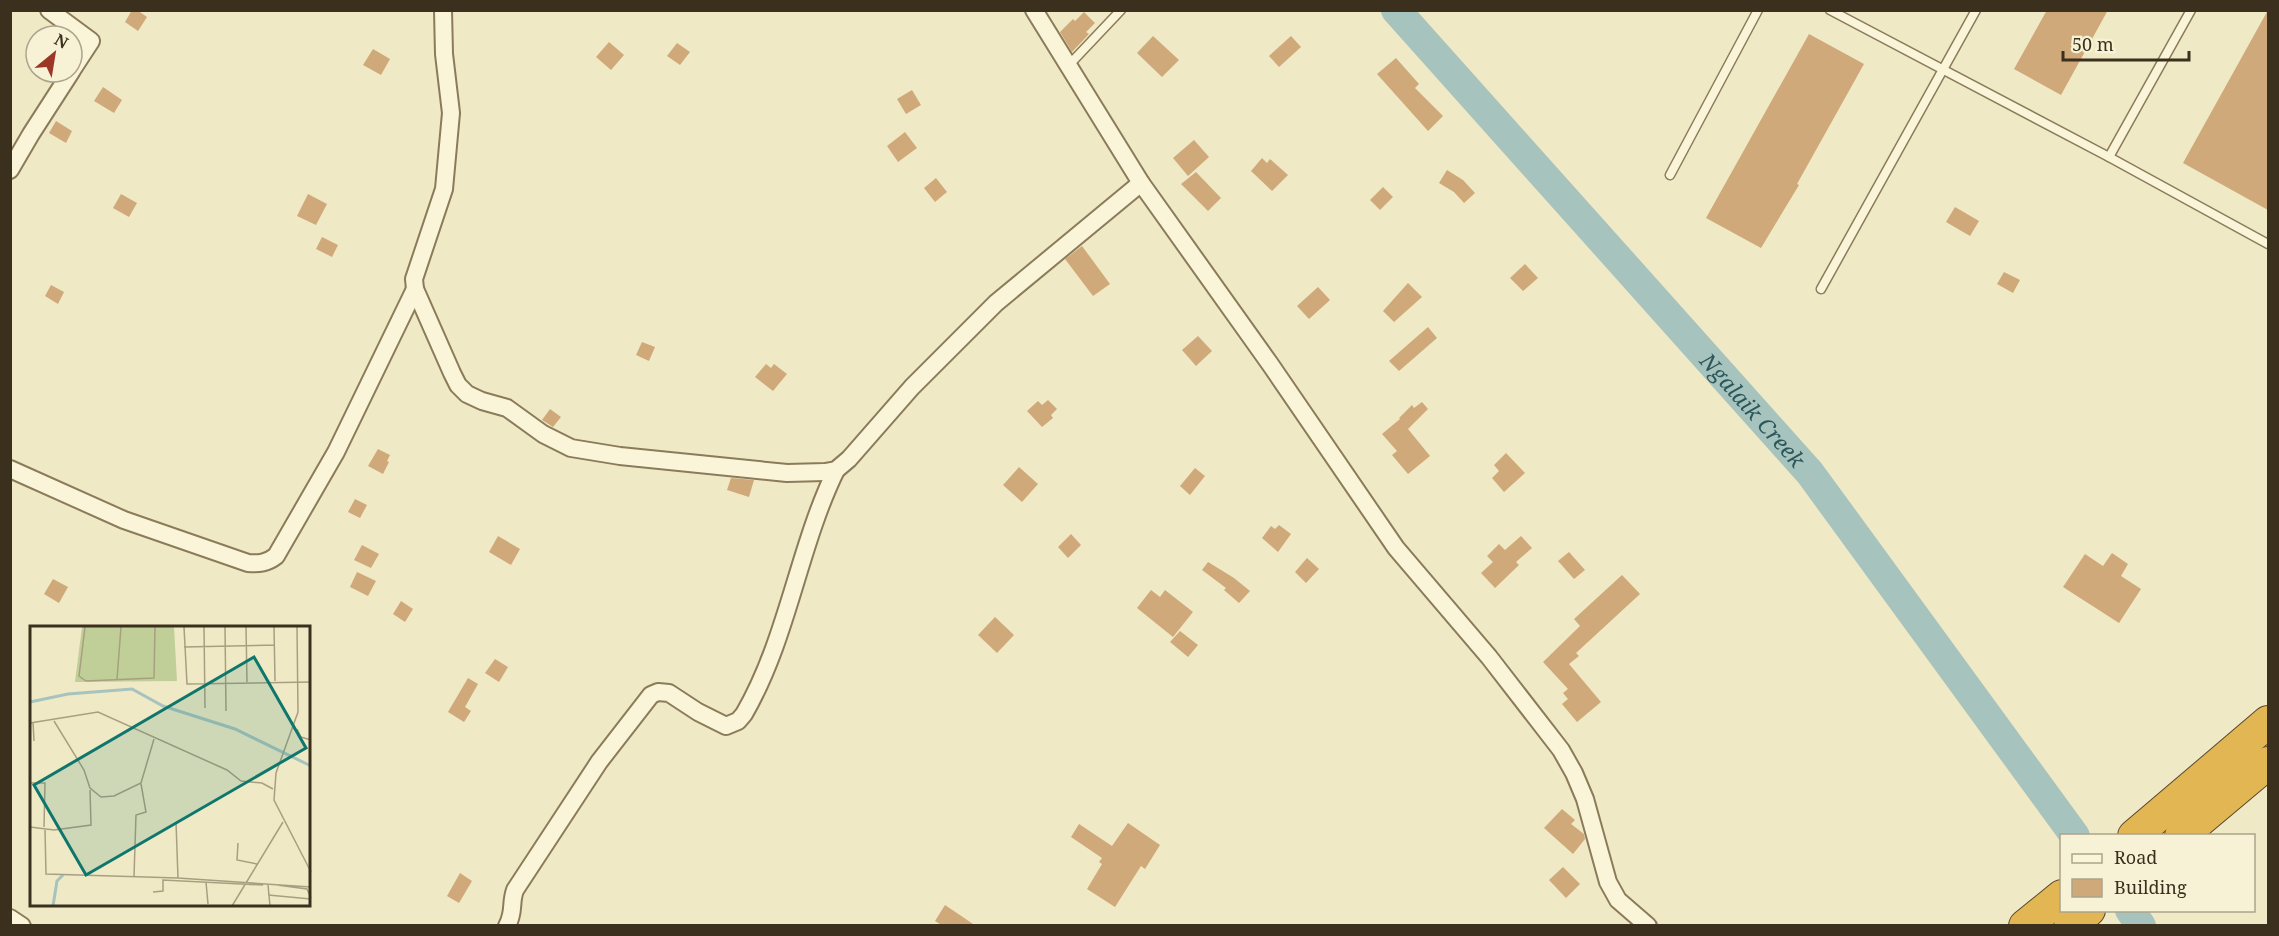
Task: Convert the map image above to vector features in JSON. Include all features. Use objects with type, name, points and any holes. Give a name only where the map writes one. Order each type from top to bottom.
[{"type":"highway","points":[[2136,834],[2268,722]]},
{"type":"highway","points":[[2184,834],[2268,763]]},
{"type":"highway","points":[[2031,921],[2060,897]]},
{"type":"highway","points":[[2070,926],[2087,912]]},
{"type":"street","points":[[49,10],[68,24]]},
{"type":"street","points":[[443,10],[444,54],[451,113],[444,189],[415,269],[415,289],[458,385],[467,394],[507,408],[543,434],[571,448],[620,456],[788,473],[836,470]]},
{"type":"street","points":[[1034,10],[1141,183],[1270,364],[1396,548],[1489,657],[1561,750],[1575,773],[1586,799],[1608,882],[1618,900],[1648,926]]},
{"type":"street","points":[[84,36],[91,41],[84,52]]},
{"type":"street","points":[[10,170],[63,84]]},
{"type":"street","points":[[507,926],[514,912],[512,898],[515,890],[599,762],[651,695],[658,692],[669,693],[698,712],[726,726],[738,722],[744,714],[770,662],[819,505],[836,470],[849,459],[912,387],[996,303],[1141,183]]},
{"type":"street","points":[[10,469],[124,520],[248,563],[259,564],[270,561],[276,556],[336,452],[415,289]]},
{"type":"street","points":[[10,918],[22,926]]},
{"type":"lane","points":[[1068,66],[1121,10]]},
{"type":"lane","points":[[1670,175],[1758,10]]},
{"type":"lane","points":[[1830,10],[2109,157],[2268,244]]},
{"type":"lane","points":[[1821,289],[1976,10]]},
{"type":"lane","points":[[2109,157],[2191,10]]},
{"type":"building","points":[[132,10],[137,10],[147,17],[138,31],[125,22]]},
{"type":"building","points":[[2047,10],[2108,10],[2061,95],[2014,69]]},
{"type":"building","points":[[2268,10],[2268,210],[2183,163]]},
{"type":"building","points":[[1084,12],[1095,23],[1086,32],[1089,34],[1072,52],[1060,32]]},
{"type":"building","points":[[1809,34],[1864,64],[1797,184],[1799,185],[1761,248],[1706,218]]},
{"type":"building","points":[[1153,36],[1179,60],[1162,77],[1137,53]]},
{"type":"building","points":[[1291,36],[1301,47],[1279,67],[1269,56]]},
{"type":"building","points":[[609,42],[624,55],[611,70],[596,57]]},
{"type":"building","points":[[677,43],[690,52],[680,65],[667,56]]},
{"type":"building","points":[[373,49],[390,59],[381,75],[363,65]]},
{"type":"building","points":[[1396,58],[1419,84],[1415,88],[1443,116],[1428,131],[1377,74]]},
{"type":"building","points":[[103,87],[122,100],[114,113],[94,101]]},
{"type":"building","points":[[912,90],[921,105],[906,114],[897,99]]},
{"type":"building","points":[[56,121],[72,131],[66,143],[49,133]]},
{"type":"building","points":[[905,132],[917,148],[898,162],[887,146]]},
{"type":"building","points":[[1194,140],[1209,157],[1188,176],[1173,158]]},
{"type":"building","points":[[1262,158],[1267,163],[1270,159],[1288,175],[1272,191],[1251,171]]},
{"type":"building","points":[[1447,170],[1463,180],[1475,193],[1464,203],[1454,192],[1439,183]]},
{"type":"building","points":[[1196,172],[1221,198],[1208,211],[1181,184]]},
{"type":"building","points":[[936,178],[947,192],[935,202],[924,188]]},
{"type":"building","points":[[1383,187],[1393,197],[1380,210],[1370,200]]},
{"type":"building","points":[[121,194],[137,203],[129,217],[113,208]]},
{"type":"building","points":[[308,194],[327,204],[316,225],[297,216]]},
{"type":"building","points":[[1955,207],[1979,221],[1970,236],[1946,222]]},
{"type":"building","points":[[322,237],[338,245],[332,257],[316,249]]},
{"type":"building","points":[[1082,246],[1110,284],[1093,296],[1065,259]]},
{"type":"building","points":[[1525,264],[1538,278],[1523,291],[1510,278]]},
{"type":"building","points":[[2004,272],[2020,280],[2013,293],[1997,284]]},
{"type":"building","points":[[1408,283],[1422,297],[1394,322],[1383,311]]},
{"type":"building","points":[[51,285],[64,292],[58,304],[45,296]]},
{"type":"building","points":[[1318,287],[1330,300],[1309,319],[1297,306]]},
{"type":"building","points":[[1428,327],[1437,338],[1399,371],[1389,361]]},
{"type":"building","points":[[1198,336],[1212,351],[1196,366],[1182,350]]},
{"type":"building","points":[[642,342],[655,347],[649,361],[636,355]]},
{"type":"building","points":[[766,364],[771,368],[774,364],[787,374],[773,391],[755,377]]},
{"type":"building","points":[[1048,400],[1057,409],[1051,415],[1053,418],[1042,427],[1027,411],[1038,401],[1042,405]]},
{"type":"building","points":[[1422,402],[1428,409],[1408,429],[1430,456],[1408,474],[1392,455],[1397,451],[1382,434],[1412,405],[1414,408]]},
{"type":"building","points":[[550,409],[561,417],[553,427],[542,420]]},
{"type":"building","points":[[378,449],[390,455],[383,474],[368,466]]},
{"type":"building","points":[[1506,453],[1525,473],[1504,492],[1492,478],[1499,471],[1494,465]]},
{"type":"building","points":[[1019,467],[1038,484],[1022,502],[1003,485]]},
{"type":"building","points":[[1195,468],[1205,476],[1190,495],[1180,486]]},
{"type":"building","points":[[731,478],[754,480],[749,497],[727,490]]},
{"type":"building","points":[[355,499],[367,505],[360,518],[348,512]]},
{"type":"building","points":[[1279,525],[1291,534],[1278,552],[1262,538],[1271,526],[1275,529]]},
{"type":"building","points":[[1071,534],[1081,545],[1068,558],[1058,547]]},
{"type":"building","points":[[498,536],[520,549],[511,565],[489,552]]},
{"type":"building","points":[[1521,536],[1532,548],[1516,562],[1519,565],[1495,588],[1481,573],[1493,562],[1487,556],[1499,544],[1505,550]]},
{"type":"building","points":[[362,545],[379,554],[371,568],[354,560]]},
{"type":"building","points":[[1569,552],[1585,570],[1574,579],[1558,561]]},
{"type":"building","points":[[2112,553],[2128,564],[2121,576],[2141,589],[2119,623],[2063,587],[2085,554],[2103,566]]},
{"type":"building","points":[[1307,558],[1319,569],[1306,583],[1295,572]]},
{"type":"building","points":[[1208,562],[1250,591],[1239,603],[1224,590],[1226,588],[1202,570]]},
{"type":"building","points":[[357,572],[376,581],[368,596],[350,587]]},
{"type":"building","points":[[1622,575],[1640,594],[1576,653],[1579,656],[1569,664],[1601,702],[1577,722],[1562,704],[1568,699],[1563,693],[1568,689],[1543,662],[1580,626],[1574,619]]},
{"type":"building","points":[[53,579],[68,587],[59,603],[44,594]]},
{"type":"building","points":[[1151,590],[1160,597],[1165,590],[1193,612],[1173,637],[1137,608]]},
{"type":"building","points":[[401,601],[413,609],[405,622],[393,614]]},
{"type":"building","points":[[995,617],[1014,635],[997,653],[978,635]]},
{"type":"building","points":[[1180,631],[1198,645],[1188,657],[1170,642]]},
{"type":"building","points":[[495,659],[508,667],[499,682],[485,673]]},
{"type":"building","points":[[468,678],[478,684],[465,707],[471,711],[464,722],[448,712]]},
{"type":"building","points":[[1562,809],[1575,820],[1571,824],[1584,834],[1585,839],[1573,854],[1544,828]]},
{"type":"building","points":[[1128,823],[1160,845],[1145,869],[1141,866],[1115,907],[1087,889],[1102,864],[1099,862],[1102,858],[1071,837],[1079,824],[1112,846]]},
{"type":"building","points":[[1563,867],[1580,884],[1566,898],[1549,880]]},
{"type":"building","points":[[460,873],[472,881],[459,903],[447,896]]},
{"type":"building","points":[[945,905],[976,926],[943,926],[935,921]]},
{"type":"waterway","name":"Ngalaik Creek","points":[[1396,10],[1810,473],[2074,834]]},
{"type":"waterway","name":"Ngalaik Creek","points":[[2131,912],[2141,926]]}]
